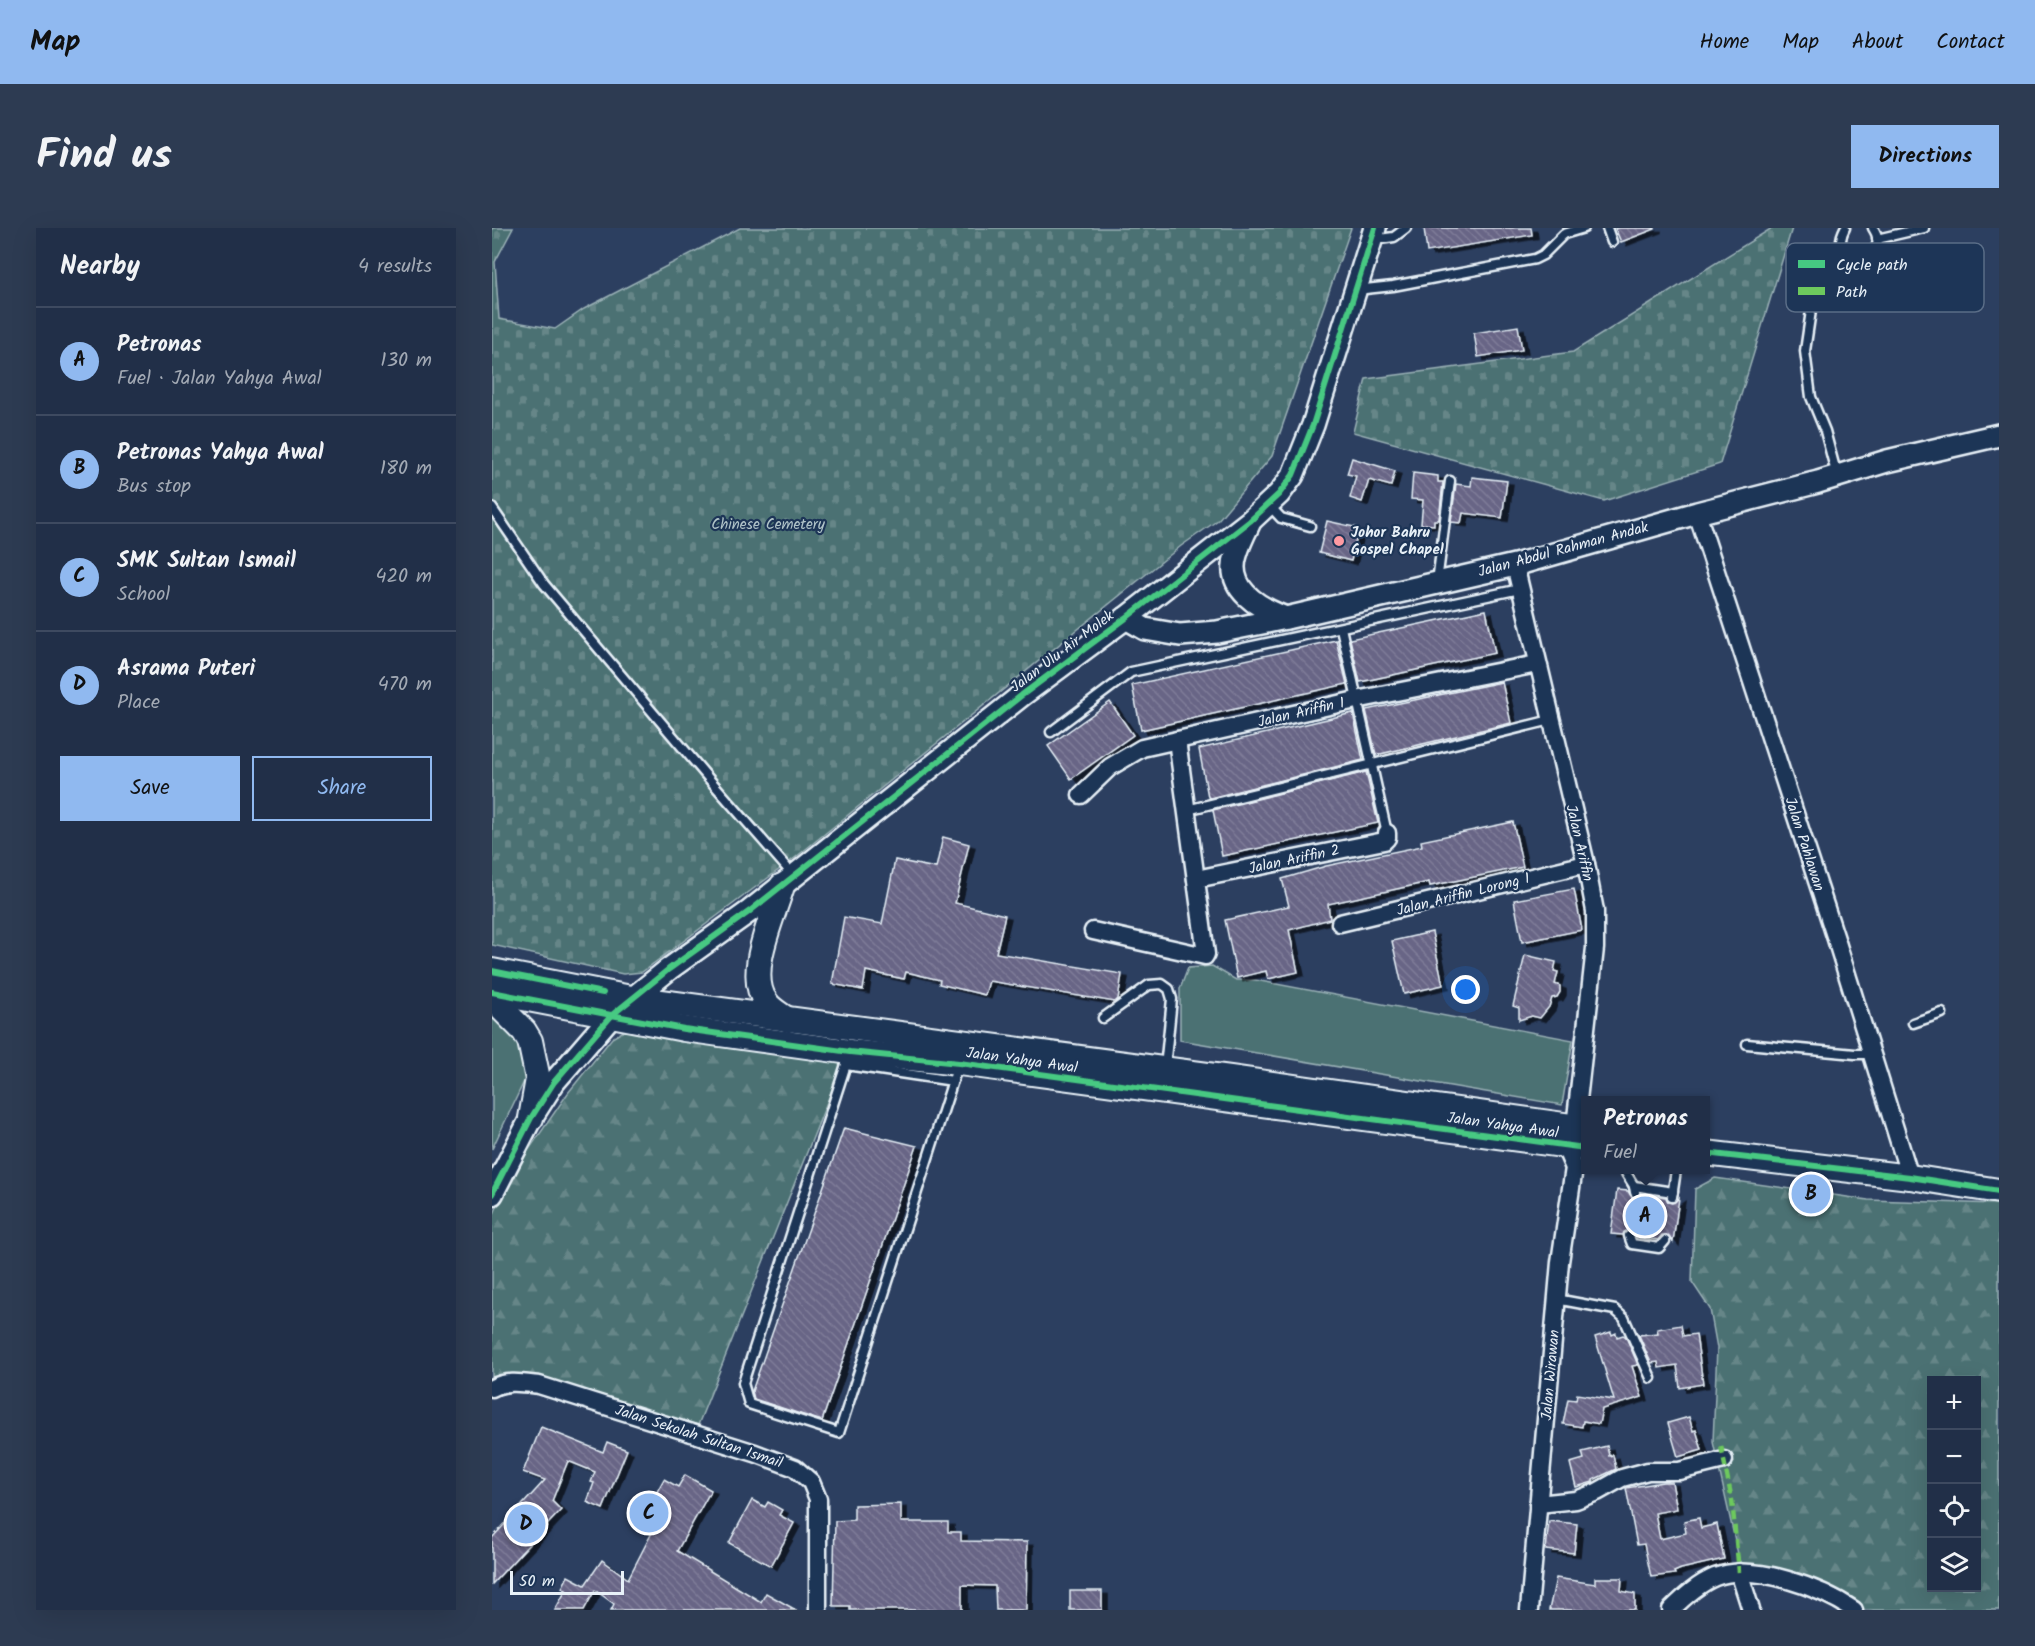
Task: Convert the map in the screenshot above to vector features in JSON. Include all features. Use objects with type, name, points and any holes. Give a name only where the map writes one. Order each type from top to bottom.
[{"type":"main road","points":[[789,881],[758,961],[759,990],[771,1008],[789,1021]]},
{"type":"main road","name":"Jalan Yahya Awal","points":[[492,971],[631,998],[1164,1070],[1577,1146]]},
{"type":"main road","name":"Jalan Yahya Awal","points":[[492,992],[954,1078],[1577,1146]]},
{"type":"main road","points":[[492,999],[524,1031],[530,1041],[538,1079],[531,1118]]},
{"type":"main road","points":[[1710,1154],[1910,1177],[1999,1191]]},
{"type":"street","name":"Jalan Ulu Air Molek","points":[[492,1194],[531,1118],[554,1082],[612,1015],[631,998],[789,881],[1022,695],[1126,618],[1250,521],[1279,494],[1293,475],[1314,425],[1373,234]]},
{"type":"street","name":"Jalan Abdul Rahman Andak","points":[[1126,618],[1145,629],[1180,635],[1217,632],[1286,618],[1515,565],[1895,459],[1999,435]]},
{"type":"street","name":"Jalan Pahlawan","points":[[1697,513],[1910,1177]]},
{"type":"street","points":[[1250,521],[1235,556],[1233,572],[1242,591],[1253,601],[1268,611],[1286,618]]},
{"type":"street","name":"Jalan Ariffin","points":[[1515,565],[1586,864],[1595,911],[1595,948],[1582,1096]]},
{"type":"street","name":"Jalan Ariffin 1","points":[[1082,795],[1110,767],[1142,748],[1356,700],[1537,664]]},
{"type":"street","points":[[1093,931],[1205,956],[1207,951],[1177,740]]},
{"type":"street","name":"Jalan Ariffin 2","points":[[1196,879],[1384,841],[1387,833]]},
{"type":"street","name":"Jalan Ariffin Lorong 1","points":[[1340,923],[1586,864]]},
{"type":"street","name":"Jalan Ariffin","points":[[1577,1146],[1581,1102]]},
{"type":"street","name":"Jalan Wirawan","points":[[1529,1610],[1556,1299],[1577,1146]]},
{"type":"street","name":"Jalan Sekolah Sultan Ismail","points":[[492,1388],[499,1384],[514,1382],[539,1385],[755,1453],[795,1468],[811,1482],[818,1499],[818,1610]]},
{"type":"street","points":[[1538,1504],[1576,1500],[1597,1492],[1622,1478],[1648,1471],[1678,1472],[1724,1460]]},
{"type":"street","points":[[1671,1610],[1690,1591],[1716,1577],[1739,1572],[1791,1580],[1835,1597],[1854,1610]]},
{"type":"street","points":[[1739,1572],[1751,1610]]},
{"type":"lane","points":[[1373,234],[1394,237],[1406,228]]},
{"type":"lane","points":[[1356,290],[1393,286],[1535,259],[1543,255],[1564,234],[1584,228]]},
{"type":"lane","points":[[1607,228],[1612,242]]},
{"type":"lane","points":[[1841,243],[1845,228]]},
{"type":"lane","points":[[1873,228],[1876,243]]},
{"type":"lane","points":[[1877,239],[1924,228]]},
{"type":"lane","points":[[1811,312],[1805,351],[1811,397],[1825,431],[1837,476]]},
{"type":"lane","points":[[1437,582],[1450,481]]},
{"type":"lane","points":[[1268,504],[1281,518],[1310,526]]},
{"type":"lane","points":[[492,508],[544,584],[703,771],[789,881]]},
{"type":"lane","points":[[1051,732],[1131,672],[1520,589]]},
{"type":"lane","points":[[1341,628],[1387,833]]},
{"type":"lane","points":[[1187,810],[1551,720]]},
{"type":"lane","points":[[1102,1018],[1149,985],[1162,984],[1172,999],[1164,1070]]},
{"type":"lane","points":[[1913,1023],[1942,1013]]},
{"type":"lane","points":[[1747,1044],[1872,1054]]},
{"type":"lane","points":[[848,1058],[743,1383],[749,1404],[839,1433],[954,1078]]},
{"type":"lane","points":[[1626,1174],[1634,1189],[1673,1195],[1676,1174]]},
{"type":"lane","points":[[1629,1236],[1632,1244],[1659,1248],[1665,1241]]},
{"type":"lane","points":[[1556,1299],[1614,1310],[1624,1318],[1652,1378]]},
{"type":"green space","name":"Chinese Cemetery","points":[[492,228],[513,228],[495,262],[499,319],[555,329],[584,309],[740,228],[1351,228],[1272,456],[1218,520],[1181,546],[796,857],[642,972],[623,974],[492,945]]},
{"type":"green space","points":[[1772,228],[1792,228],[1720,464],[1604,501],[1353,432],[1366,379],[1573,352]]},
{"type":"green space","points":[[1212,966],[1236,980],[1255,980],[1573,1040],[1562,1105],[1180,1040],[1180,989],[1188,968]]},
{"type":"green space","points":[[492,1009],[512,1020],[528,1073],[492,1149]]},
{"type":"green space","points":[[632,1026],[845,1057],[698,1425],[538,1380],[492,1379],[492,1218],[512,1174],[568,1093],[612,1038]]},
{"type":"green space","points":[[1715,1178],[1868,1200],[1999,1204],[1999,1610],[1861,1610],[1781,1571],[1740,1563],[1713,1442],[1717,1348],[1710,1309],[1692,1282],[1695,1189]]},
{"type":"building","points":[[1424,228],[1531,228],[1532,235],[1427,252]]},
{"type":"building","points":[[1615,228],[1655,228],[1655,229],[1621,242]]},
{"type":"building","points":[[1518,326],[1522,350],[1478,357],[1474,333]]},
{"type":"building","points":[[1352,458],[1395,471],[1391,486],[1369,480],[1362,502],[1350,498],[1356,476],[1347,474]]},
{"type":"building","points":[[1413,473],[1438,476],[1438,482],[1443,482],[1439,520],[1434,520],[1434,525],[1421,524],[1423,500],[1411,499]]},
{"type":"building","points":[[1472,477],[1507,481],[1502,518],[1463,513],[1461,523],[1451,522],[1456,484],[1471,486]]},
{"type":"building","name":"Johor Bahru Gospel Chapel","points":[[1327,521],[1359,528],[1351,561],[1319,553]]},
{"type":"building","points":[[1486,610],[1495,653],[1360,682],[1350,639]]},
{"type":"building","points":[[1336,640],[1347,684],[1141,730],[1132,685]]},
{"type":"building","points":[[1502,682],[1511,723],[1376,755],[1366,710]]},
{"type":"building","points":[[1110,702],[1133,735],[1071,779],[1048,746]]},
{"type":"building","points":[[1353,713],[1363,760],[1208,797],[1199,749]]},
{"type":"building","points":[[1366,772],[1378,823],[1222,856],[1213,810]]},
{"type":"building","points":[[1513,822],[1523,867],[1430,886],[1429,882],[1328,904],[1330,919],[1289,930],[1298,972],[1268,979],[1266,971],[1237,978],[1225,920],[1289,906],[1282,879],[1326,866],[1422,846],[1421,841]]},
{"type":"building","points":[[943,837],[969,844],[955,903],[1005,915],[996,953],[1122,974],[1118,999],[1115,1002],[989,981],[985,995],[939,984],[940,980],[906,972],[904,979],[866,971],[863,990],[832,984],[844,917],[882,924],[895,860],[936,868]]},
{"type":"building","points":[[1574,889],[1582,930],[1522,942],[1514,900]]},
{"type":"building","points":[[1432,932],[1443,985],[1404,994],[1392,941]]},
{"type":"building","points":[[1525,955],[1556,962],[1554,971],[1558,972],[1555,984],[1560,986],[1560,992],[1557,997],[1552,998],[1549,1007],[1540,1018],[1532,1016],[1519,1020],[1519,1008],[1513,1006]]},
{"type":"building","points":[[844,1128],[917,1146],[822,1421],[754,1399],[752,1391]]},
{"type":"building","points":[[1617,1190],[1628,1191],[1633,1198],[1641,1194],[1666,1197],[1668,1202],[1672,1203],[1679,1198],[1673,1242],[1667,1235],[1662,1235],[1658,1240],[1636,1237],[1629,1230],[1623,1235],[1611,1234]]},
{"type":"building","points":[[1681,1325],[1683,1336],[1696,1334],[1703,1384],[1680,1388],[1677,1365],[1659,1368],[1658,1362],[1651,1363],[1639,1335],[1658,1333],[1657,1329]]},
{"type":"building","points":[[1611,1332],[1612,1335],[1616,1333],[1617,1337],[1623,1335],[1626,1337],[1638,1365],[1632,1366],[1642,1397],[1602,1409],[1599,1424],[1583,1421],[1582,1427],[1563,1424],[1568,1399],[1576,1400],[1577,1394],[1614,1400],[1595,1337]]},
{"type":"building","points":[[1689,1417],[1702,1450],[1678,1457],[1668,1423]]},
{"type":"building","points":[[541,1427],[603,1452],[607,1442],[627,1450],[603,1509],[587,1502],[594,1483],[591,1482],[595,1472],[568,1461],[552,1501],[561,1510],[492,1584],[492,1538],[545,1480],[523,1472]]},
{"type":"building","points":[[1607,1446],[1609,1456],[1613,1455],[1616,1469],[1593,1482],[1576,1487],[1570,1463],[1584,1459],[1582,1452]]},
{"type":"building","points":[[685,1475],[711,1490],[677,1551],[761,1602],[766,1593],[796,1610],[611,1610],[614,1604],[595,1590],[584,1610],[555,1610],[566,1590],[562,1588],[568,1576],[585,1585],[602,1560],[628,1579],[661,1515],[648,1508],[664,1479],[678,1487]]},
{"type":"building","points":[[1672,1482],[1677,1509],[1655,1513],[1660,1539],[1686,1533],[1684,1521],[1699,1518],[1701,1528],[1717,1524],[1724,1559],[1681,1569],[1674,1572],[1675,1574],[1651,1577],[1644,1544],[1637,1545],[1626,1488]]},
{"type":"building","points":[[752,1500],[765,1507],[768,1502],[782,1510],[779,1515],[794,1523],[771,1566],[729,1543]]},
{"type":"building","points":[[901,1504],[901,1522],[948,1522],[948,1532],[961,1532],[961,1541],[1027,1542],[1026,1610],[996,1610],[995,1586],[962,1585],[962,1610],[850,1610],[850,1606],[833,1606],[835,1521],[854,1520],[854,1505]]},
{"type":"building","points":[[1549,1521],[1577,1524],[1574,1553],[1546,1550]]},
{"type":"building","points":[[1556,1578],[1595,1584],[1595,1578],[1622,1578],[1621,1591],[1635,1594],[1635,1610],[1549,1610]]},
{"type":"building","points":[[1070,1591],[1102,1591],[1102,1610],[1070,1610]]},
{"type":"marked path","points":[[1721,1446],[1732,1500],[1739,1572]]},
{"type":"cycle path","points":[[492,1194],[531,1118],[554,1082],[612,1015],[669,969],[750,911],[1022,695],[1126,618],[1250,521],[1279,494],[1293,475],[1313,425],[1375,228]]},
{"type":"cycle path","points":[[492,971],[603,993]]},
{"type":"cycle path","points":[[492,992],[684,1029],[850,1052],[959,1063],[1581,1147]]},
{"type":"cycle path","points":[[1710,1154],[1910,1177],[1999,1191]]},
{"type":"place","name":"Johor Bahru Gospel Chapel","points":[[1339,541]]},
{"type":"place","name":"Petronas Yahya Awal","points":[[1811,1194]]},
{"type":"place","name":"Petronas","points":[[1645,1216]]},
{"type":"place","name":"SMK Sultan Ismail","points":[[649,1513]]},
{"type":"place","name":"Asrama Puteri","points":[[526,1524]]}]
